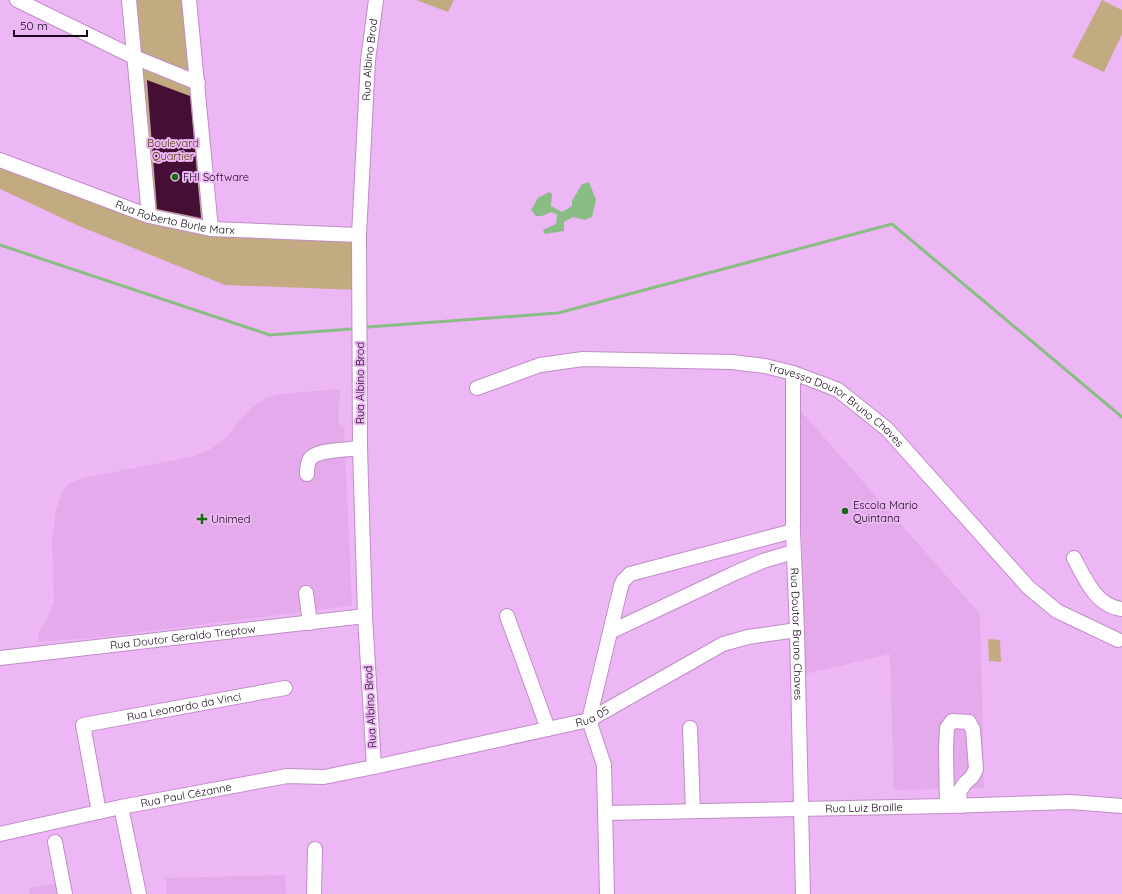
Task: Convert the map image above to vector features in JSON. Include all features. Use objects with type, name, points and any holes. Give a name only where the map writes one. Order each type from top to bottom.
[{"type":"street","points":[[17,0],[134,57],[198,82]]},
{"type":"street","points":[[129,0],[149,216]]},
{"type":"street","points":[[189,0],[211,229]]},
{"type":"street","name":"Rua Albino Brod","points":[[374,767],[365,616],[360,448],[359,235],[368,60],[376,0]]},
{"type":"street","name":"Rua Roberto Burle Marx","points":[[0,160],[149,216],[211,229],[359,235]]},
{"type":"street","name":"Travessa Doutor Bruno Chaves","points":[[477,388],[540,365],[583,359],[732,362],[765,366],[793,373],[838,390],[887,430],[1028,587],[1057,611],[1118,640]]},
{"type":"street","name":"Rua Doutor Bruno Chaves","points":[[793,373],[793,552],[797,630],[803,894]]},
{"type":"street","points":[[307,474],[307,467],[310,459],[316,453],[360,448]]},
{"type":"street","points":[[607,894],[604,765],[589,720],[623,581],[630,574],[793,531]]},
{"type":"street","points":[[610,632],[763,560],[793,552]]},
{"type":"street","points":[[1074,558],[1089,586],[1103,602],[1122,609]]},
{"type":"street","points":[[306,593],[310,623]]},
{"type":"street","name":"Rua Doutor Geraldo Treptow","points":[[0,658],[365,616]]},
{"type":"street","points":[[507,616],[548,729]]},
{"type":"street","name":"Rua 05","points":[[374,767],[589,720],[724,644],[748,637],[797,630]]},
{"type":"street","name":"Rua Leonardo da Vinci","points":[[99,812],[83,725],[285,688]]},
{"type":"street","points":[[952,721],[969,722],[973,730],[976,769],[972,777],[965,783],[959,792],[953,806],[946,748],[947,728],[952,721]]},
{"type":"street","points":[[690,728],[693,811]]},
{"type":"street","name":"Rua Paul Cézanne","points":[[0,834],[121,807],[287,776],[324,777],[374,767]]},
{"type":"street","name":"Rua Luiz Braille","points":[[606,813],[953,806],[1071,802],[1122,806]]},
{"type":"street","points":[[121,807],[139,894]]},
{"type":"street","points":[[55,842],[65,894]]},
{"type":"street","points":[[314,894],[315,850]]},
{"type":"shaded area","points":[[589,182],[596,200],[592,217],[585,220],[573,217],[564,222],[564,231],[545,234],[543,230],[556,224],[557,214],[551,212],[542,216],[536,216],[531,210],[538,198],[549,192],[552,194],[551,206],[562,212],[572,206],[572,201],[582,184]]},
{"type":"shaded area","name":"Unimed","points":[[340,389],[338,422],[344,427],[352,606],[92,638],[38,642],[39,631],[48,618],[54,599],[52,541],[56,510],[63,490],[68,485],[74,481],[84,478],[195,456],[209,450],[225,439],[239,421],[253,407],[265,398],[280,394]]},
{"type":"shaded area","name":"Escola Mario Quintana","points":[[799,409],[980,614],[984,788],[894,790],[890,654],[805,674]]},
{"type":"shaded area","points":[[285,875],[286,894],[166,894],[166,878]]},
{"type":"shaded area","points":[[56,884],[58,894],[30,894],[29,888]]},
{"type":"green space","name":"Boulevard Quartier","points":[[129,0],[189,0],[211,229],[359,235],[359,290],[225,285],[79,226],[0,189],[0,160],[149,216]]},
{"type":"green space","points":[[416,0],[454,0],[448,12]]},
{"type":"green space","points":[[1102,0],[1122,10],[1122,34],[1104,72],[1072,57]]},
{"type":"green space","points":[[988,639],[1000,640],[1001,662],[989,661]]},
{"type":"building","points":[[147,80],[190,96],[201,218],[157,209]]},
{"type":"waterway","points":[[368,327],[558,313],[892,224],[1122,417]]},
{"type":"waterway","points":[[0,245],[270,335],[351,329]]},
{"type":"place","name":"FHI Software","points":[[175,177]]},
{"type":"place","name":"Escola Mario Quintana","points":[[845,511]]},
{"type":"place","name":"Unimed","points":[[202,519]]}]
